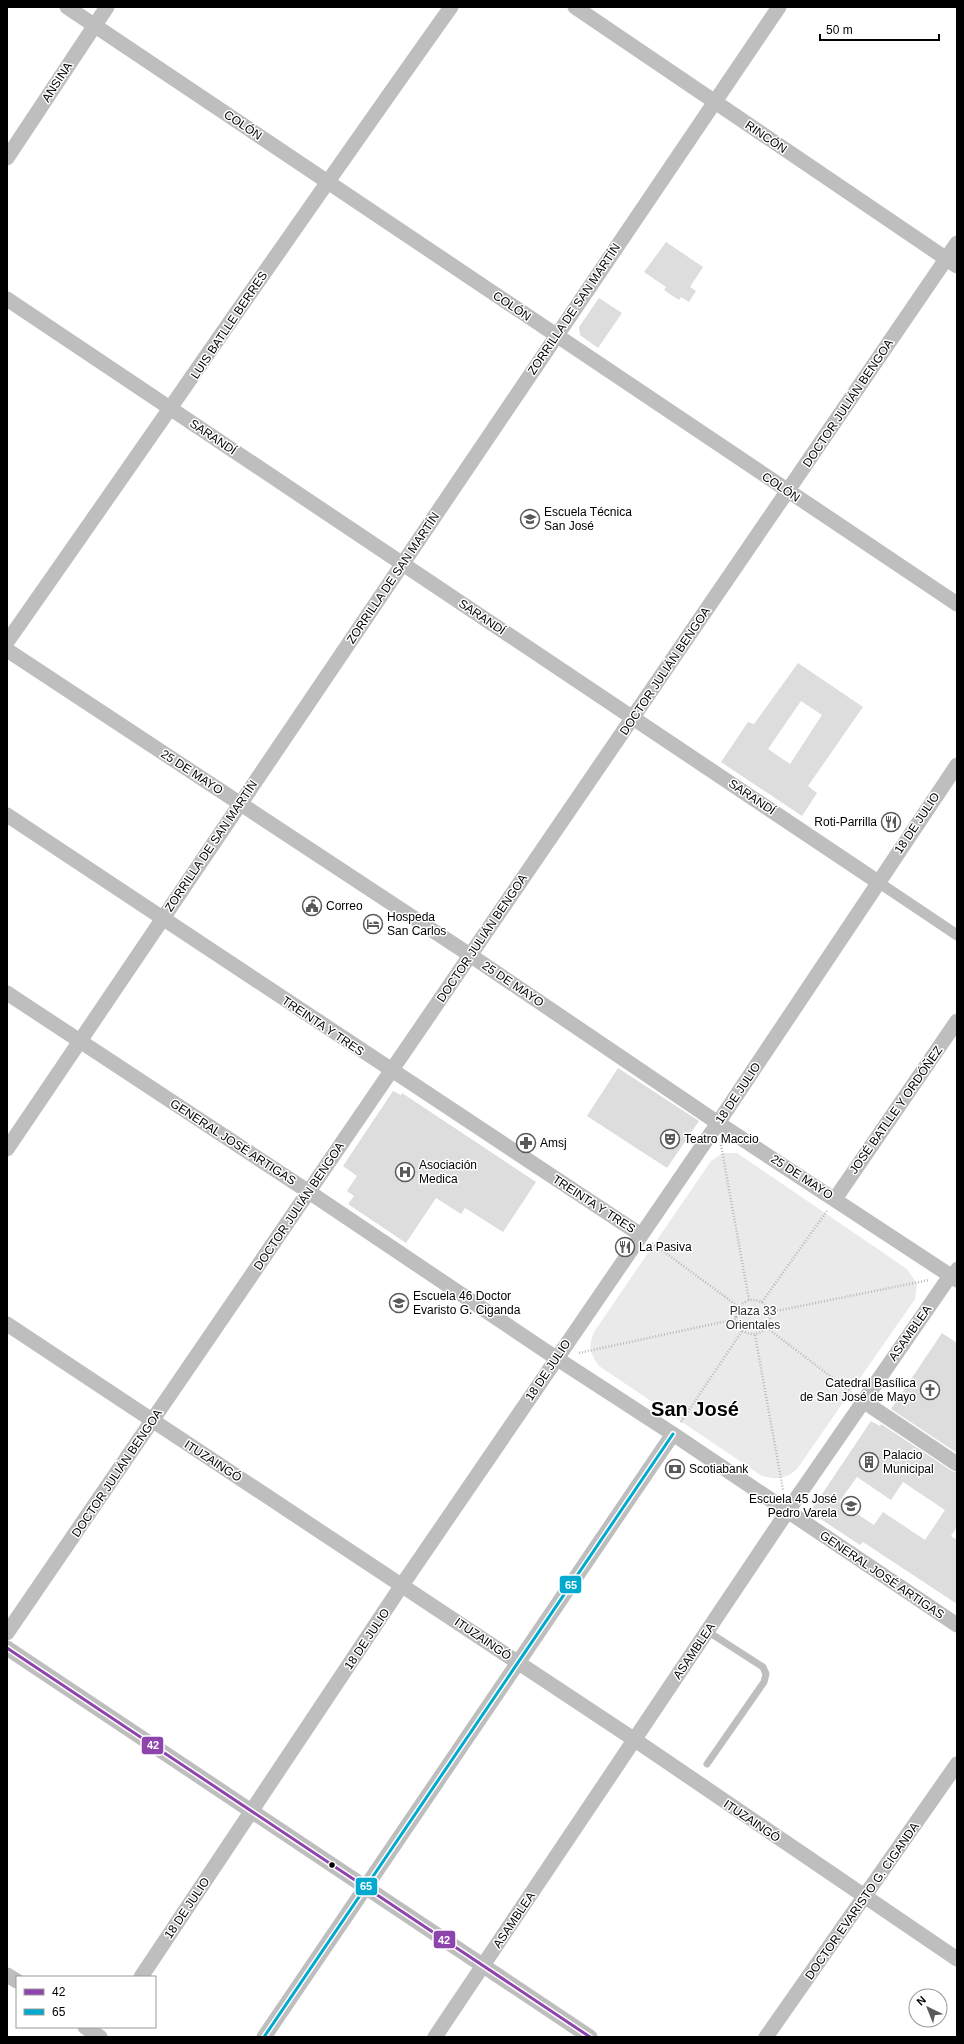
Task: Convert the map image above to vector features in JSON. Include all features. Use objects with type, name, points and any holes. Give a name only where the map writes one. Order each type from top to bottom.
[{"type":"street","name":"COLÓN","points":[[67,7],[957,604]]},
{"type":"street","name":"ANSINA","points":[[7,158],[107,7]]},
{"type":"street","name":"LUIS BATLLE BERRES","points":[[7,642],[171,409],[327,181],[451,7]]},
{"type":"street","name":"RINCÓN","points":[[575,7],[952,263]]},
{"type":"street","name":"ZORRILLA DE SAN MARTÍN","points":[[7,1148],[779,7]]},
{"type":"street","name":"DOCTOR JULIÁN BENGOA","points":[[7,1633],[787,491],[952,263],[957,244]]},
{"type":"street","name":"SARANDÍ","points":[[7,299],[957,934]]},
{"type":"street","name":"25 DE MAYO","points":[[7,650],[470,955],[718,1123],[835,1199],[955,1274]]},
{"type":"street","name":"18 DE JULIO","points":[[142,1976],[402,1585],[718,1123],[957,765]]},
{"type":"street","name":"TREINTA Y TRES","points":[[7,815],[391,1071],[641,1235]]},
{"type":"street","name":"GENERAL JOSÉ ARTIGAS","points":[[7,993],[79,1042],[309,1192],[556,1358],[673,1434],[957,1625]]},
{"type":"street","name":"JOSÉ BATLLE Y ORDÓÑEZ","points":[[835,1199],[957,1022]]},
{"type":"street","name":"ASAMBLEA","points":[[435,2037],[787,1512],[863,1401],[955,1274]]},
{"type":"street","name":"ITUZAINGÓ","points":[[7,1324],[152,1422],[402,1585],[635,1740],[957,1959]]},
{"type":"street","points":[[863,1401],[957,1464]]},
{"type":"street","points":[[264,2037],[673,1434]]},
{"type":"street","points":[[7,1648],[590,2037]]},
{"type":"street","name":"DOCTOR EVARISTO G. CIGANDA","points":[[766,2037],[957,1764]]},
{"type":"street","points":[[7,1975],[16,1980]]},
{"type":"street","points":[[87,2028],[101,2037],[107,2028]]},
{"type":"lane","points":[[707,1764],[764,1682],[766,1674],[763,1667],[708,1631]]},
{"type":"path","points":[[718,1123],[749,1300]]},
{"type":"path","points":[[762,1302],[835,1199]]},
{"type":"path","points":[[641,1235],[739,1307]]},
{"type":"path","points":[[770,1312],[955,1274]]},
{"type":"path","points":[[749,1300],[762,1302],[770,1312],[767,1328],[755,1335],[742,1331],[736,1319],[739,1307],[749,1300]]},
{"type":"path","points":[[556,1358],[736,1319]]},
{"type":"path","points":[[767,1328],[863,1401]]},
{"type":"path","points":[[673,1434],[742,1331]]},
{"type":"path","points":[[755,1335],[787,1512]]},
{"type":"green space","name":"Plaza 33 Orientales","points":[[723,1153],[737,1153],[907,1269],[917,1284],[915,1299],[797,1469],[789,1475],[781,1478],[762,1476],[599,1366],[591,1350],[591,1342],[594,1332],[711,1161]]},
{"type":"building","points":[[666,242],[703,267],[690,287],[696,291],[689,302],[681,297],[679,300],[664,290],[666,287],[644,272]]},
{"type":"building","points":[[599,298],[622,313],[598,348],[580,335],[579,327]]},
{"type":"building","points":[[798,663],[863,707],[808,786],[817,793],[802,816],[721,762],[748,722],[754,724]],"holes":[[[801,701],[822,715],[790,764],[768,749]]]},
{"type":"building","points":[[618,1068],[699,1121],[667,1168],[587,1116]]},
{"type":"building","name":"Asociación Medica","points":[[393,1091],[401,1095],[402,1093],[536,1182],[503,1232],[465,1208],[461,1214],[436,1198],[406,1243],[348,1204],[354,1196],[347,1191],[357,1176],[343,1166]]},
{"type":"building","name":"Catedral Basílica de San José de Mayo","points":[[942,1333],[957,1343],[957,1453],[891,1409]]},
{"type":"building","points":[[871,1421],[880,1426],[881,1424],[957,1473],[957,1527],[951,1536],[957,1540],[957,1604],[863,1542],[860,1545],[810,1512]],"holes":[[[857,1477],[891,1500],[903,1482],[945,1510],[925,1540],[883,1512],[874,1525],[839,1502]]]},
{"type":"transit line","name":"65","points":[[264,2037],[673,1434]]},
{"type":"transit line","name":"42","points":[[7,1648],[590,2037]]},
{"type":"place","name":"Escuela Técnica San José","points":[[530,519]]},
{"type":"place","name":"Roti-Parrilla","points":[[891,822]]},
{"type":"place","name":"Correo","points":[[312,906]]},
{"type":"place","name":"Hospeda San Carlos","points":[[373,924]]},
{"type":"place","name":"Teatro Maccio","points":[[670,1139]]},
{"type":"place","name":"Amsj","points":[[526,1143]]},
{"type":"place","name":"Asociación Medica","points":[[405,1172]]},
{"type":"place","name":"La Pasiva","points":[[625,1247]]},
{"type":"place","name":"Escuela 46 Doctor Evaristo G. Ciganda","points":[[399,1303]]},
{"type":"place","name":"Catedral Basílica de San José de Mayo","points":[[930,1390]]},
{"type":"place","name":"Palacio Municipal","points":[[869,1462]]},
{"type":"place","name":"Scotiabank","points":[[675,1469]]},
{"type":"place","name":"Escuela 45 José Pedro Varela","points":[[851,1506]]},
{"type":"district","name":"San José","points":[[695,1409]]}]
